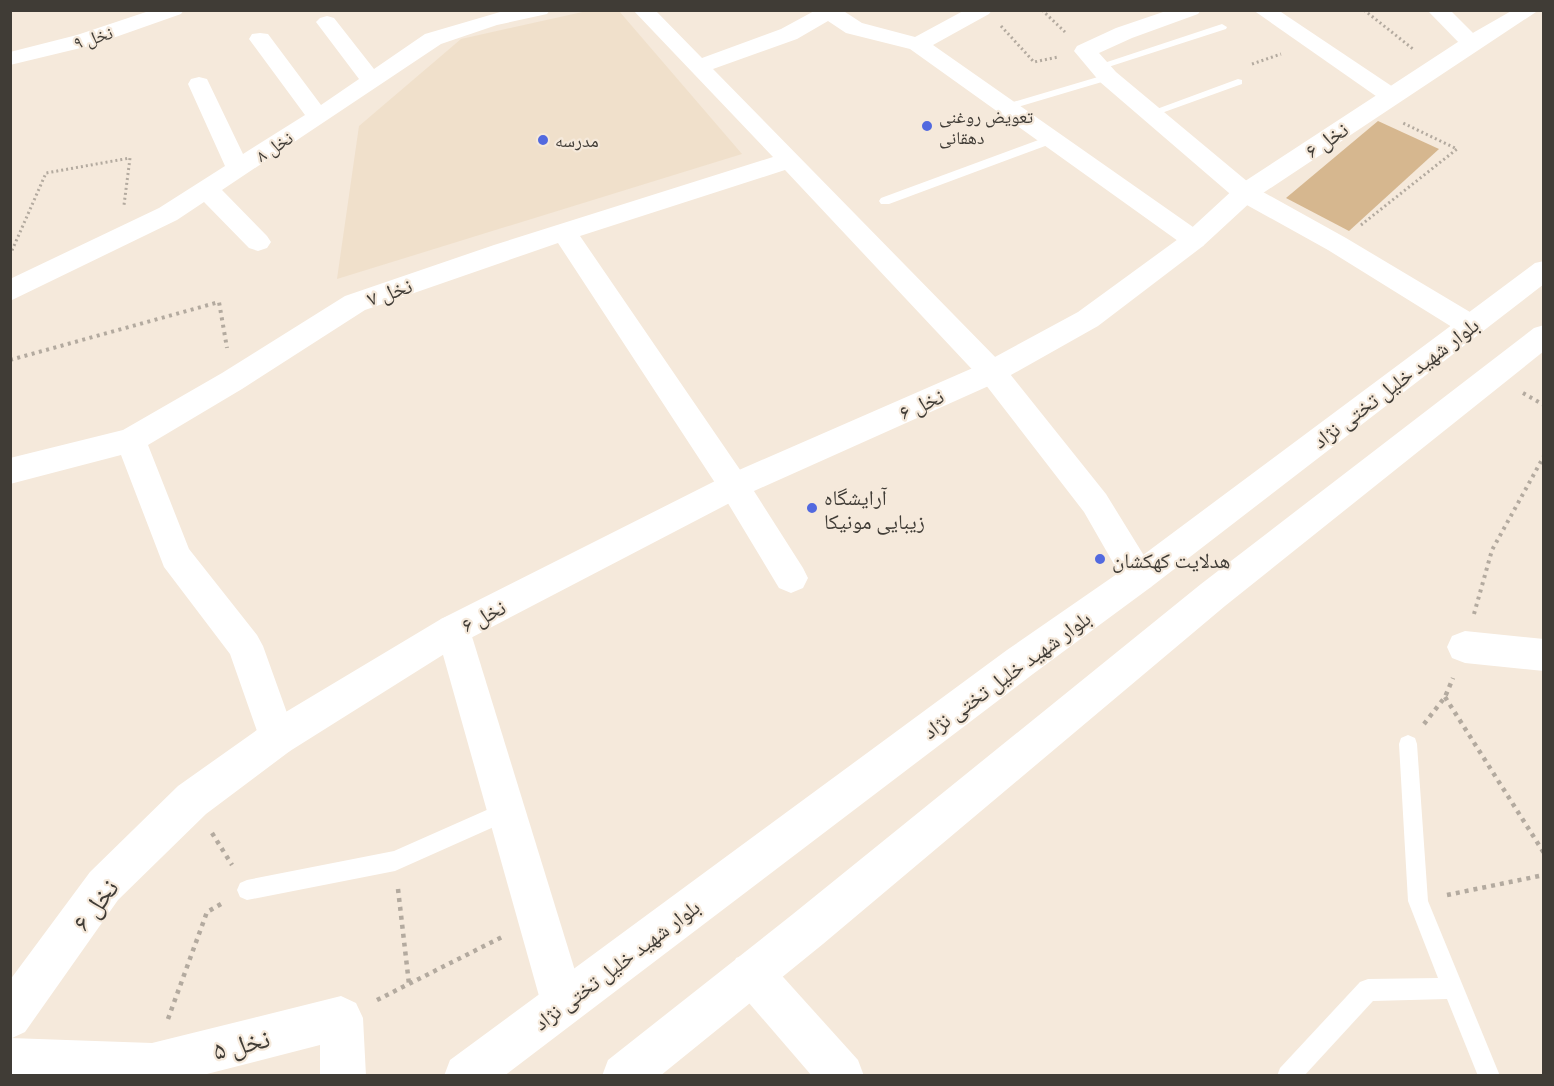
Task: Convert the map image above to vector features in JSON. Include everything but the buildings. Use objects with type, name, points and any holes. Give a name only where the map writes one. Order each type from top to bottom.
[{"type":"street","name":"نخل ۹","points":[[10,59],[85,40],[174,10]]},
{"type":"street","name":"نخل ۸","points":[[10,291],[168,214],[433,39],[487,15],[540,10]]},
{"type":"street","points":[[643,10],[790,159],[993,372],[1095,503],[1139,577]]},
{"type":"street","points":[[1191,10],[1124,33],[1097,65],[1245,193],[1337,244],[1470,325]]},
{"type":"street","points":[[1263,10],[1310,43],[1382,102]]},
{"type":"street","points":[[1437,10],[1472,43]]},
{"type":"street","name":"نخل ۶","points":[[10,1017],[104,886],[192,800],[277,738],[453,630],[735,486],[993,372],[1088,319],[1194,240],[1245,193],[1472,43],[1529,10]]},
{"type":"street","points":[[697,67],[789,34],[832,12],[854,28],[918,44],[1194,240]]},
{"type":"street","points":[[918,44],[988,15]]},
{"type":"street","points":[[327,22],[372,81]]},
{"type":"street","points":[[260,39],[318,117]]},
{"type":"street","points":[[199,84],[238,169]]},
{"type":"street","name":"نخل ۷","points":[[10,471],[131,440],[232,381],[355,303],[564,231],[790,159]]},
{"type":"street","points":[[207,190],[258,242]]},
{"type":"street","points":[[564,231],[735,486],[791,578]]},
{"type":"street","name":"بلوار شهید خلیل تختی نژاد","points":[[466,1076],[1020,662],[1139,577],[1544,270]]},
{"type":"street","points":[[624,1076],[1213,595],[1544,334]]},
{"type":"street","points":[[131,440],[176,557],[245,646],[277,738]]},
{"type":"street","points":[[453,630],[563,1003]]},
{"type":"street","points":[[1465,647],[1544,655]]},
{"type":"street","points":[[751,973],[842,1076]]},
{"type":"street","points":[[341,1018],[343,1076]]},
{"type":"street","name":"نخل ۵","points":[[10,1060],[152,1065],[341,1018]]},
{"type":"lane","points":[[1007,107],[1097,65],[1221,27]]},
{"type":"lane","points":[[1152,113],[1238,82]]},
{"type":"lane","points":[[885,201],[1052,140]]},
{"type":"lane","points":[[1408,744],[1418,901],[1489,1076]]},
{"type":"lane","points":[[247,890],[395,861],[507,811]]},
{"type":"lane","points":[[1288,1076],[1368,990],[1452,988]]},
{"type":"path","points":[[1364,10],[1405,44],[1438,65]]},
{"type":"path","points":[[988,15],[1034,62],[1097,65]]},
{"type":"path","points":[[1238,82],[1234,71],[1310,43]]},
{"type":"path","points":[[1337,244],[1457,149],[1382,102]]},
{"type":"path","points":[[10,255],[46,173],[130,158],[119,238]]},
{"type":"path","points":[[10,360],[219,302],[232,381]]},
{"type":"path","points":[[1408,744],[1445,697],[1465,647],[1492,550],[1544,456]]},
{"type":"path","points":[[1445,697],[1544,853]]},
{"type":"path","points":[[152,1065],[207,912],[247,890],[192,800]]},
{"type":"path","points":[[395,861],[409,984]]},
{"type":"path","points":[[1418,901],[1544,875]]},
{"type":"path","points":[[341,1018],[539,918]]},
{"type":"shaded area","name":"مدرسه","points":[[587,11],[619,11],[742,154],[337,279],[359,126],[461,39]]},
{"type":"shaded area","points":[[1378,121],[1439,149],[1349,231],[1286,198]]},
{"type":"place","name":"تعویض روغنی دهقانی","points":[[927,126]]},
{"type":"place","name":"مدرسه","points":[[543,140]]},
{"type":"place","name":"آرایشگاه زیبایی مونیکا","points":[[812,508]]},
{"type":"place","name":"هدلایت کهکشان","points":[[1100,559]]}]
